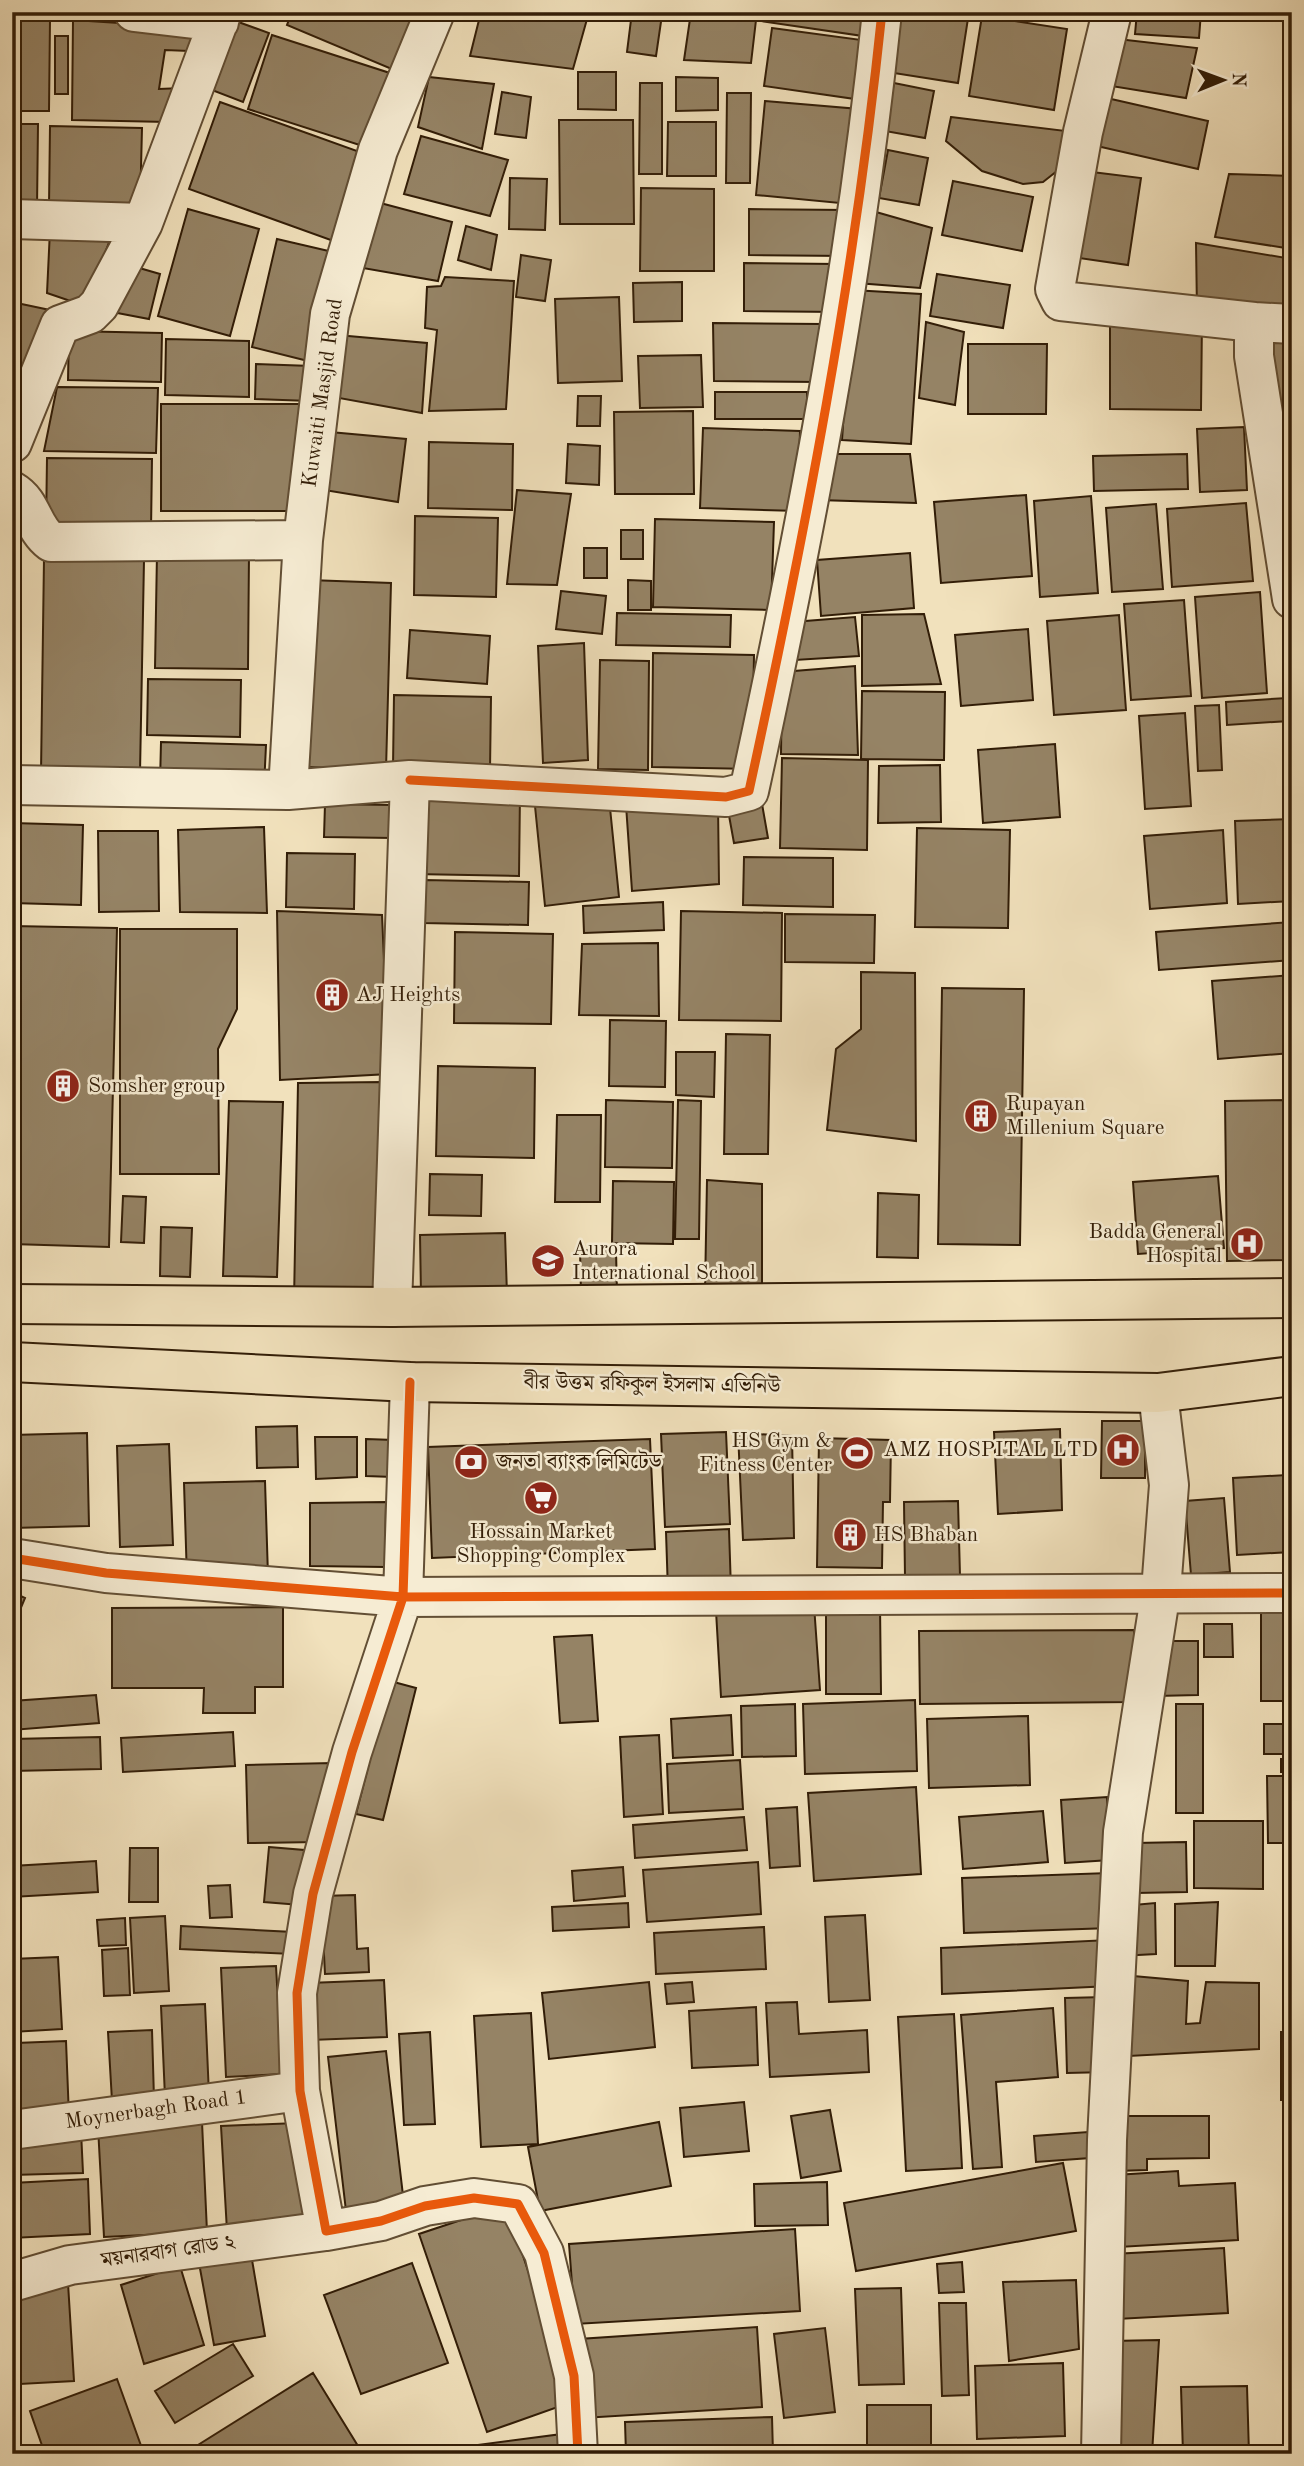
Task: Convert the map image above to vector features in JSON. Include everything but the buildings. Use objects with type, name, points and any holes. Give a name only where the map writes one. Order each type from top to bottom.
[{"type":"main road","points":[[12,1304],[392,1307],[1292,1298]]},
{"type":"main road","name":"বীর উত্তম রফিকুল ইসলাম এভিনিউ","points":[[12,1363],[410,1382],[1158,1392],[1292,1376]]},
{"type":"street","points":[[12,443],[60,325],[90,314],[99,305],[143,223],[220,17],[135,12]]},
{"type":"street","name":"Kuwaiti Masjid Road","points":[[288,789],[303,540],[330,314],[378,150],[435,12]]},
{"type":"street","points":[[12,785],[288,789],[410,780],[726,797],[749,791],[788,612],[827,410],[872,108],[882,12]]},
{"type":"street","points":[[1112,12],[1083,132],[1055,289],[1061,301],[1292,324]]},
{"type":"street","points":[[12,219],[143,223]]},
{"type":"street","points":[[1254,322],[1254,356],[1292,599]]},
{"type":"street","points":[[12,491],[24,498],[40,533],[51,542],[303,540]]},
{"type":"street","points":[[392,1307],[410,780]]},
{"type":"street","points":[[327,2231],[300,2091],[297,1993],[313,1894],[352,1752],[403,1597],[410,1382]]},
{"type":"street","points":[[1101,2454],[1107,2140],[1123,1832],[1161,1591],[1169,1485],[1158,1392]]},
{"type":"street","points":[[12,1558],[106,1573],[403,1597],[1161,1591],[1292,1593]]},
{"type":"street","name":"Moynerbagh Road 1","points":[[12,2130],[300,2091]]},
{"type":"street","name":"ময়নারবাগ রোড ২","points":[[12,2282],[70,2265],[327,2231],[381,2221],[425,2206],[474,2198],[517,2204],[544,2253],[574,2376],[579,2454]]},
{"type":"cycle path","points":[[410,780],[726,797],[749,791],[809,501],[843,306],[858,209],[882,12]]},
{"type":"cycle path","points":[[410,1382],[403,1597],[352,1752],[313,1894],[297,1993],[300,2091],[326,2231],[381,2221],[425,2206],[474,2198],[518,2204],[544,2253],[574,2376],[578,2454]]},
{"type":"cycle path","points":[[12,1558],[106,1573],[403,1597],[1292,1593]]},
{"type":"place","name":"AJ Heights","points":[[332,995]]},
{"type":"place","name":"Somsher group","points":[[63,1086]]},
{"type":"place","name":"Rupayan Millenium Square","points":[[981,1116]]},
{"type":"place","name":"Badda General Hospital","points":[[1247,1244]]},
{"type":"place","name":"Aurora International School","points":[[548,1261]]},
{"type":"place","name":"AMZ HOSPITAL LTD","points":[[1123,1450]]},
{"type":"place","name":"HS Gym & Fitness Center","points":[[857,1453]]},
{"type":"place","name":"জনতা ব্যাংক লিমিটেড","points":[[471,1462]]},
{"type":"place","name":"Hossain Market Shopping Complex","points":[[541,1498]]},
{"type":"place","name":"HS Bhaban","points":[[850,1535]]}]
